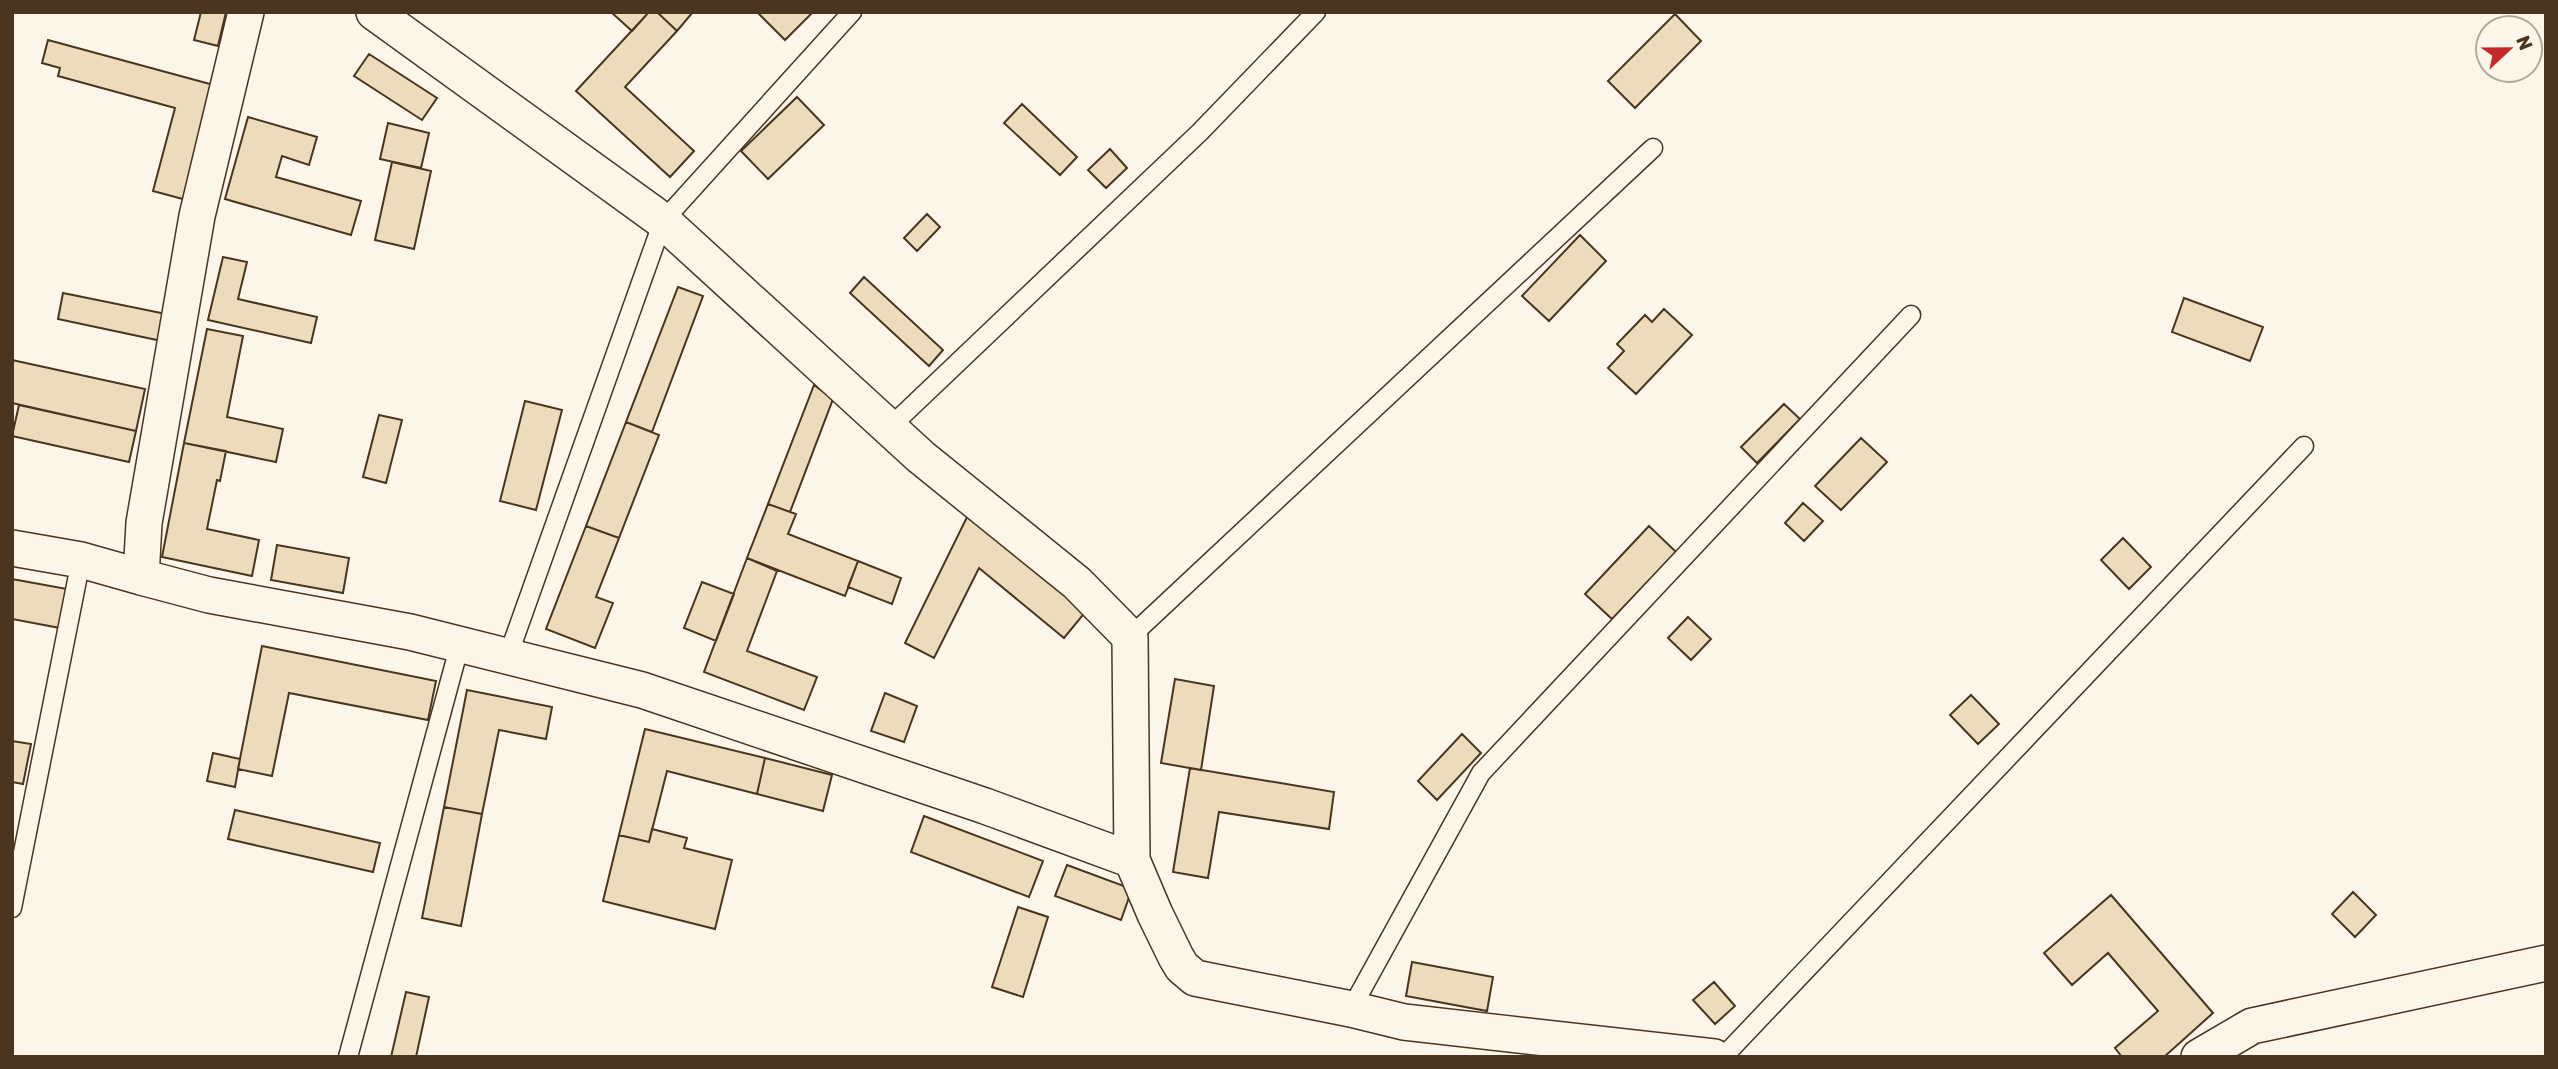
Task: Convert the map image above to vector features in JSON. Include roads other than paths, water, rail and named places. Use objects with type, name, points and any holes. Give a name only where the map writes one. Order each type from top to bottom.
[{"type":"street","points":[[141,577],[149,489],[197,216],[246,12]]},
{"type":"street","points":[[374,12],[663,221],[921,457],[1077,583],[1130,637],[1132,860],[1176,957],[1195,978],[1404,1022],[1714,1057]]},
{"type":"street","points":[[12,548],[81,560],[209,595],[410,632],[642,690],[1132,860]]},
{"type":"street","points":[[2199,1057],[2252,1026],[2546,963]]},
{"type":"lane","points":[[508,656],[663,221],[852,12]]},
{"type":"lane","points":[[889,428],[1200,132],[1316,12]]},
{"type":"lane","points":[[1130,637],[1653,148]]},
{"type":"lane","points":[[1351,1009],[1481,773],[1911,315]]},
{"type":"lane","points":[[1723,1057],[2304,446]]},
{"type":"lane","points":[[12,908],[81,560]]},
{"type":"lane","points":[[348,1057],[460,644]]}]
